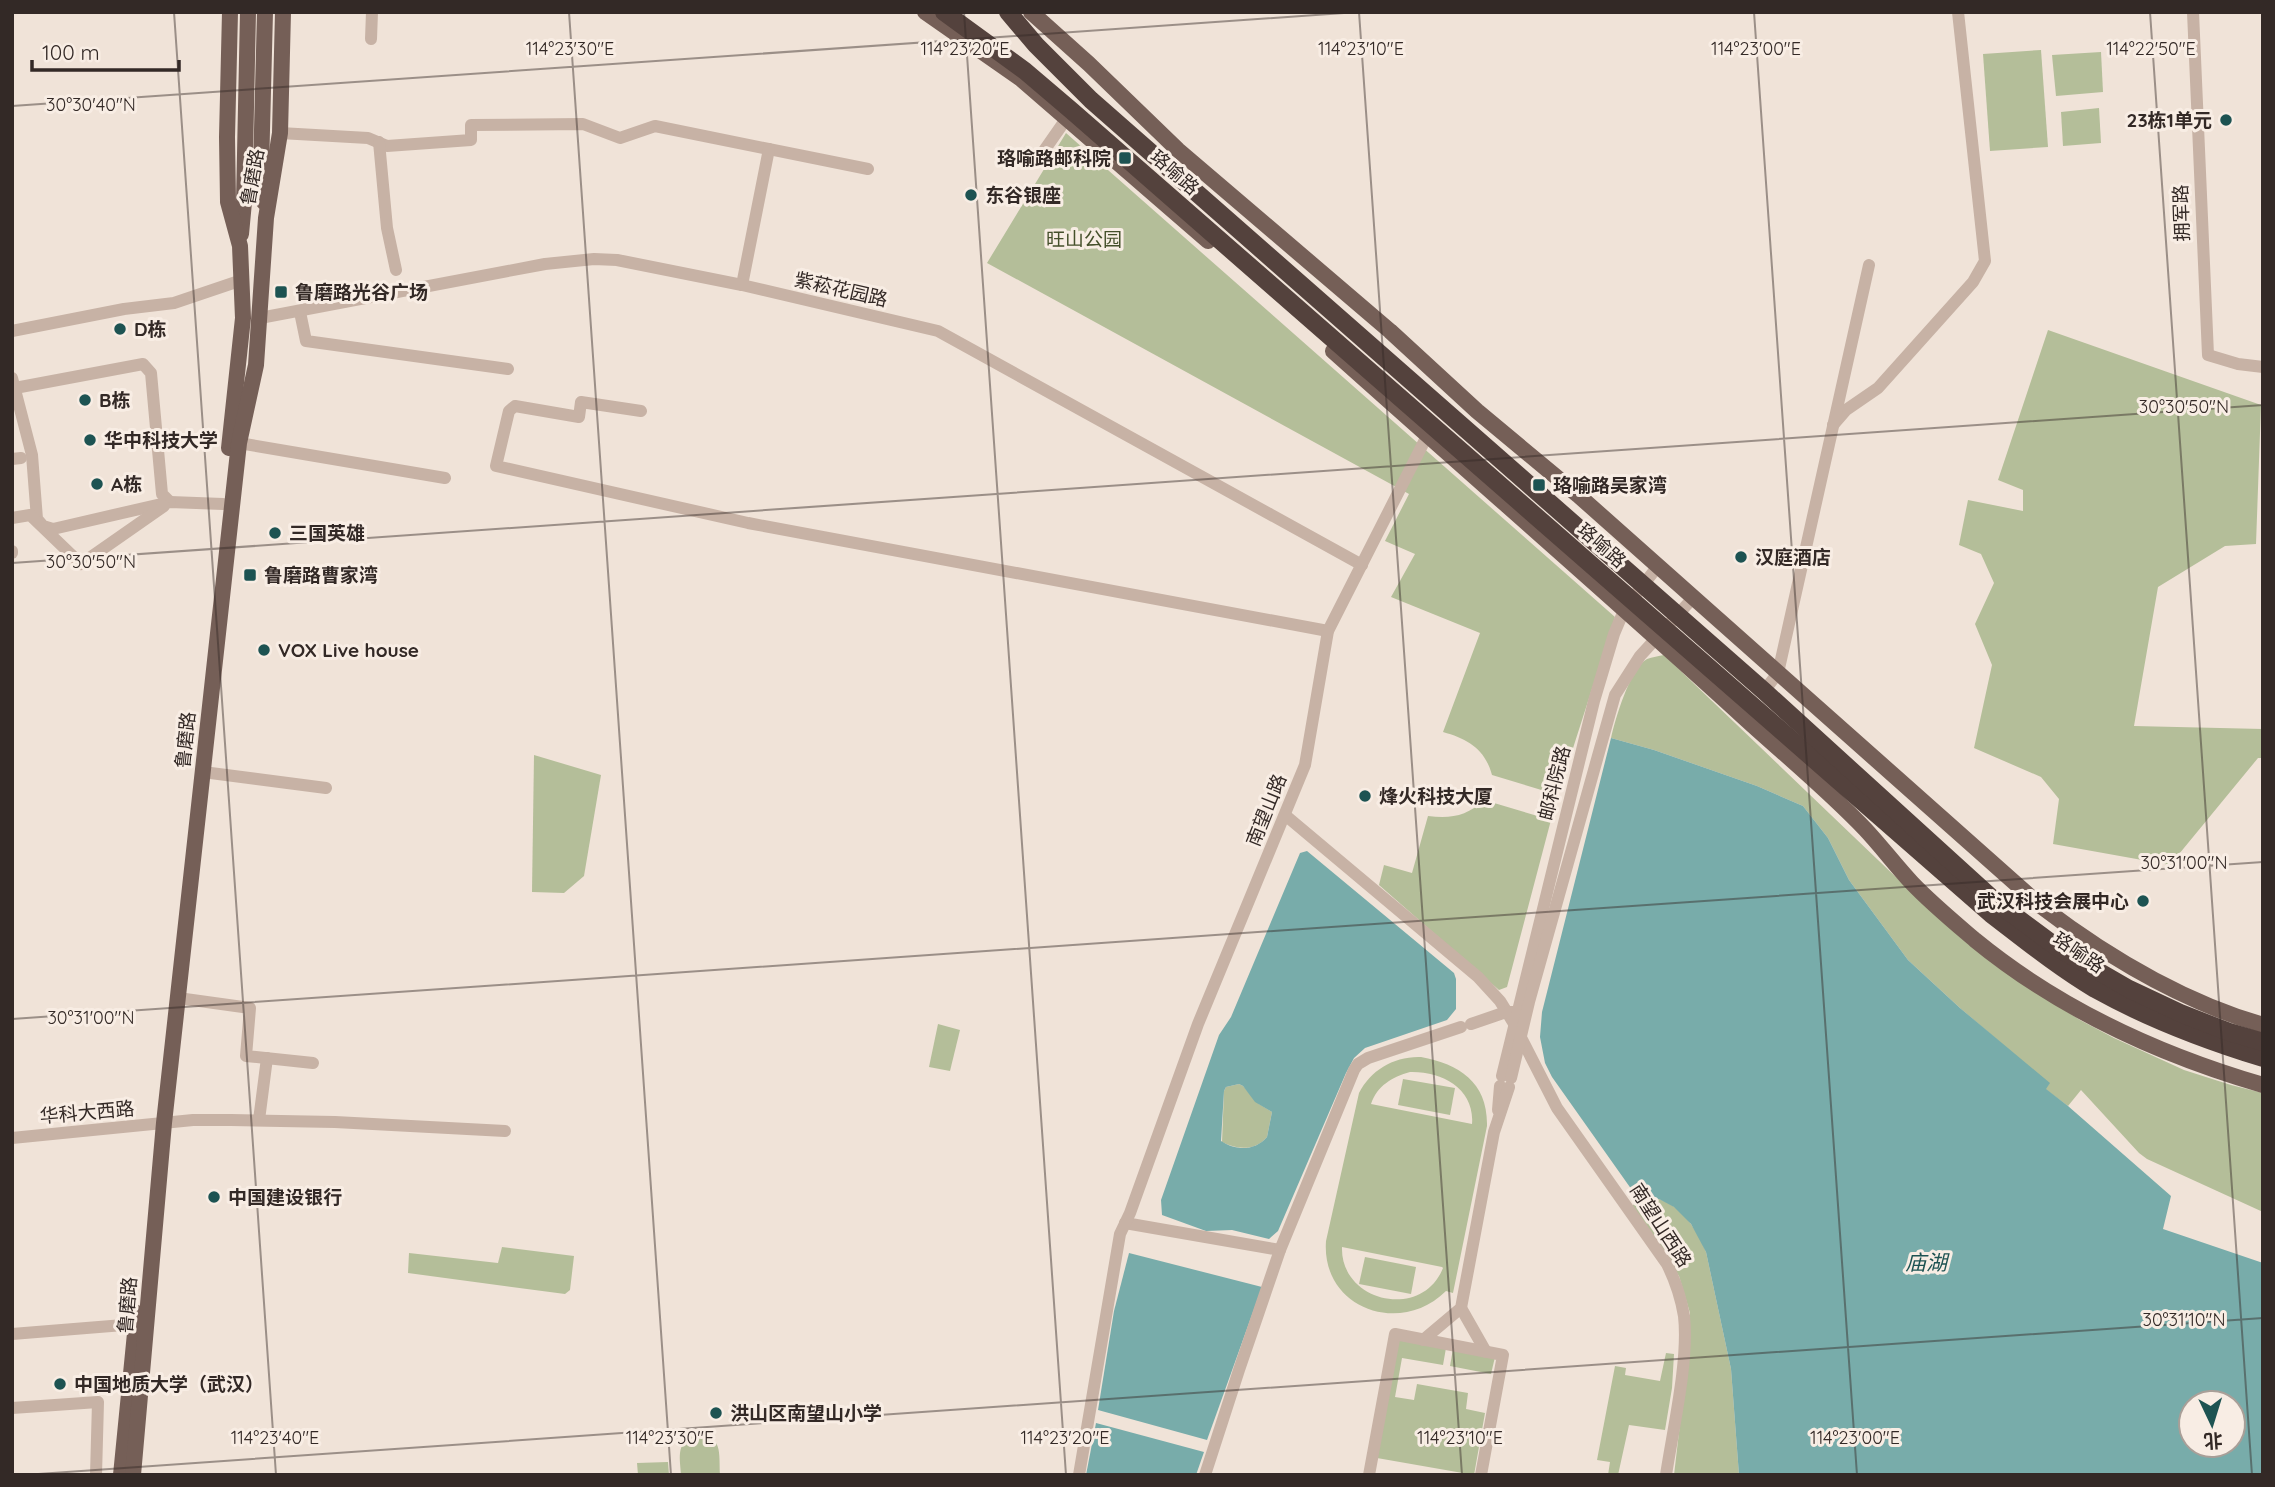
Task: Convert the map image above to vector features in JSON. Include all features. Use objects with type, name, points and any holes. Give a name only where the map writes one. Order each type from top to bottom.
[{"type":"highway","name":"珞喻路","points":[[944,12],[1025,71],[1069,115],[1628,604],[1764,691],[1996,902],[2040,936],[2105,976],[2180,1013],[2263,1042]]},
{"type":"highway","points":[[965,12],[1025,71]]},
{"type":"highway","points":[[995,12],[1036,45]]},
{"type":"highway","name":"珞喻路","points":[[1008,12],[1036,45],[1091,100],[1643,585],[1666,627],[1991,914],[2093,988],[2179,1030],[2263,1058]]},
{"type":"main road","name":"鲁磨路","points":[[121,1475],[243,318],[240,246],[228,202],[230,12]]},
{"type":"main road","points":[[240,246],[244,202],[248,12]]},
{"type":"main road","points":[[265,12],[261,169],[266,218]]},
{"type":"main road","name":"鲁磨路","points":[[133,1475],[160,1124],[178,998],[239,443],[256,365],[266,218],[280,133],[284,12]]},
{"type":"main road","points":[[925,12],[1069,115]]},
{"type":"main road","points":[[1031,12],[1178,150],[1390,331],[1476,411],[1578,495],[2033,899],[2071,929],[2129,967],[2226,1013],[2263,1025]]},
{"type":"main road","points":[[1666,627],[1866,830],[1914,886],[1975,940],[2012,968],[2069,1003],[2162,1051],[2263,1085]]},
{"type":"street","points":[[371,39],[372,12]]},
{"type":"street","points":[[1833,425],[1846,410],[1878,388],[1973,282],[1984,261],[1958,12]]},
{"type":"street","name":"拥军路","points":[[2193,12],[2208,355],[2238,364],[2263,367]]},
{"type":"street","points":[[1041,155],[1069,115]]},
{"type":"street","points":[[280,133],[369,138],[387,146],[471,140],[471,125],[583,124],[620,138],[655,126],[868,169]]},
{"type":"street","points":[[379,142],[387,228],[396,270]]},
{"type":"street","points":[[742,285],[769,149]]},
{"type":"street","name":"紫菘花园路","points":[[260,318],[545,264],[594,258],[617,260],[742,285],[938,331],[1362,565]]},
{"type":"street","points":[[1764,691],[1778,673],[1869,265]]},
{"type":"street","points":[[12,331],[124,309],[174,303],[242,280]]},
{"type":"street","points":[[300,312],[306,341],[508,369]]},
{"type":"street","points":[[170,502],[162,494],[151,373],[143,364],[14,383],[32,455],[37,519],[43,526],[53,529],[170,502],[223,504]]},
{"type":"street","points":[[641,411],[581,402],[579,417],[515,405],[509,411],[496,466],[748,523],[1328,631]]},
{"type":"street","name":"南望山路","points":[[1079,1475],[1120,1234],[1198,1024],[1307,759],[1328,631],[1430,430]]},
{"type":"street","points":[[239,443],[445,478]]},
{"type":"street","points":[[12,518],[30,515],[81,564],[170,502]]},
{"type":"street","name":"邮科院路","points":[[1515,1014],[1594,701],[1614,634],[1628,604],[1658,566]]},
{"type":"street","points":[[1423,1340],[1461,1308],[1506,1082],[1515,1014],[1612,703],[1631,668],[1693,598]]},
{"type":"street","points":[[203,772],[326,788]]},
{"type":"street","name":"南望山西路","points":[[1285,815],[1478,977],[1515,1014],[1520,1037],[1557,1108],[1667,1264],[1684,1316],[1684,1337],[1682,1371],[1666,1475]]},
{"type":"street","points":[[178,998],[250,1008],[246,1056],[313,1063]]},
{"type":"street","points":[[1205,1475],[1280,1250],[1345,1088],[1358,1064],[1368,1058],[1466,1025],[1515,1014]]},
{"type":"street","points":[[1506,1082],[1520,1037]]},
{"type":"street","points":[[260,1120],[267,1058]]},
{"type":"street","name":"华科大西路","points":[[12,1138],[193,1121],[260,1120],[505,1131]]},
{"type":"street","points":[[1127,1218],[1280,1250]]},
{"type":"street","points":[[1461,1308],[1486,1352]]},
{"type":"street","points":[[12,1334],[136,1324]]},
{"type":"street","points":[[1369,1475],[1395,1334],[1503,1355],[1481,1475]]},
{"type":"street","points":[[12,1408],[98,1402],[96,1475]]},
{"type":"green space","points":[[2041,50],[2048,147],[1990,151],[1983,54]]},
{"type":"green space","points":[[2101,52],[2103,92],[2056,96],[2052,55]]},
{"type":"green space","points":[[2099,108],[2101,143],[2063,146],[2061,112]]},
{"type":"green space","name":"旺山公园","points":[[1066,133],[1615,617],[1558,795],[1492,775],[1485,758],[1474,746],[1443,732],[1480,633],[1391,597],[1415,554],[1385,541],[1409,494],[987,263]]},
{"type":"green space","points":[[2048,330],[2261,405],[2256,544],[2225,546],[2158,587],[2134,726],[2263,729],[2263,758],[2258,758],[2170,865],[2053,844],[2059,799],[2041,777],[1974,748],[1992,665],[1975,624],[1994,583],[1981,554],[1959,545],[1968,500],[2023,511],[2023,490],[1998,480]]},
{"type":"green space","points":[[1664,655],[1924,904],[1996,966],[2080,1020],[2114,1038],[2184,1070],[2263,1093],[2263,1212],[2147,1159],[2081,1090],[2068,1106],[2045,1089],[2049,1084],[1908,960],[1849,880],[1828,838],[1803,806],[1757,786],[1611,738],[1624,695],[1635,673],[1647,659]]},
{"type":"green space","points":[[534,755],[601,775],[584,876],[564,893],[532,892]]},
{"type":"green space","points":[[1484,800],[1551,820],[1507,987],[1499,990],[1379,885],[1384,865],[1412,873],[1428,816],[1458,815],[1471,810]]},
{"type":"green space","points":[[938,1024],[960,1030],[950,1071],[929,1067]]},
{"type":"green space","points":[[1411,1057],[1435,1060],[1469,1078],[1483,1098],[1487,1126],[1453,1293],[1446,1291],[1427,1305],[1407,1312],[1386,1313],[1367,1308],[1350,1298],[1336,1284],[1328,1264],[1326,1241],[1359,1093],[1370,1078],[1384,1066]],"holes":[[[1410,1072],[1434,1075],[1454,1084],[1468,1101],[1472,1124],[1371,1104],[1386,1083]],[[1342,1247],[1442,1267],[1443,1268],[1433,1285],[1418,1295],[1401,1299],[1384,1298],[1368,1292],[1354,1281],[1345,1266]]]},
{"type":"green space","points":[[1403,1079],[1455,1088],[1450,1115],[1398,1105]]},
{"type":"green space","points":[[1239,1084],[1259,1104],[1272,1112],[1267,1137],[1257,1145],[1246,1148],[1222,1142],[1224,1091],[1226,1087]]},
{"type":"green space","points":[[1659,1199],[1682,1213],[1706,1252],[1731,1369],[1739,1475],[1674,1475],[1689,1347],[1690,1313],[1679,1276],[1632,1206],[1639,1200]]},
{"type":"green space","points":[[502,1247],[574,1256],[570,1290],[565,1294],[408,1273],[409,1253],[498,1263]]},
{"type":"green space","points":[[1365,1257],[1416,1267],[1411,1294],[1359,1284]]},
{"type":"green space","points":[[1397,1340],[1446,1348],[1443,1365],[1402,1358],[1395,1397],[1414,1400],[1417,1384],[1468,1393],[1466,1409],[1485,1413],[1474,1475],[1377,1458]]},
{"type":"green space","points":[[1453,1349],[1495,1357],[1491,1374],[1450,1366]]},
{"type":"green space","points":[[1666,1353],[1674,1354],[1665,1430],[1629,1425],[1618,1475],[1608,1475],[1610,1462],[1597,1460],[1615,1366],[1626,1368],[1625,1375],[1660,1381]]},
{"type":"green space","points":[[692,1436],[714,1440],[719,1451],[720,1475],[681,1475],[681,1448]]},
{"type":"green space","points":[[668,1462],[669,1475],[638,1475],[637,1463]]},
{"type":"water","name":"庙湖","points":[[1611,738],[1757,786],[1803,806],[1828,838],[1849,880],[1908,960],[1960,1008],[2050,1083],[2046,1089],[2171,1196],[2163,1229],[2263,1263],[2263,1475],[1739,1475],[1731,1369],[1706,1252],[1691,1224],[1674,1207],[1659,1199],[1639,1200],[1552,1077],[1545,1063],[1540,1037],[1542,1012]]},
{"type":"water","points":[[1307,851],[1454,973],[1456,1009],[1447,1020],[1365,1048],[1354,1058],[1278,1231],[1269,1239],[1232,1230],[1206,1231],[1162,1215],[1161,1200],[1219,1035],[1231,1017],[1300,853]],"holes":[[[1239,1084],[1255,1102],[1272,1112],[1267,1137],[1257,1145],[1239,1148],[1221,1141],[1224,1091],[1226,1087]]]},
{"type":"water","points":[[1129,1253],[1262,1287],[1207,1440],[1098,1410],[1114,1311]]},
{"type":"water","points":[[1096,1423],[1204,1452],[1196,1475],[1086,1475]]},
{"type":"place","name":"23栋1单元","points":[[2226,120]]},
{"type":"place","name":"珞喻路邮科院","points":[[1125,158]]},
{"type":"place","name":"东谷银座","points":[[971,195]]},
{"type":"place","name":"鲁磨路光谷广场","points":[[281,292]]},
{"type":"place","name":"D栋","points":[[120,329]]},
{"type":"place","name":"B栋","points":[[85,400]]},
{"type":"place","name":"华中科技大学","points":[[90,440]]},
{"type":"place","name":"A栋","points":[[97,484]]},
{"type":"place","name":"珞喻路吴家湾","points":[[1539,485]]},
{"type":"place","name":"三国英雄","points":[[275,533]]},
{"type":"place","name":"汉庭酒店","points":[[1741,557]]},
{"type":"place","name":"鲁磨路曹家湾","points":[[250,575]]},
{"type":"place","name":"VOX Live house","points":[[264,650]]},
{"type":"place","name":"烽火科技大厦","points":[[1365,796]]},
{"type":"place","name":"武汉科技会展中心","points":[[2143,901]]},
{"type":"place","name":"中国建设银行","points":[[214,1197]]},
{"type":"place","name":"中国地质大学（武汉）","points":[[60,1384]]},
{"type":"place","name":"洪山区南望山小学","points":[[716,1413]]}]
